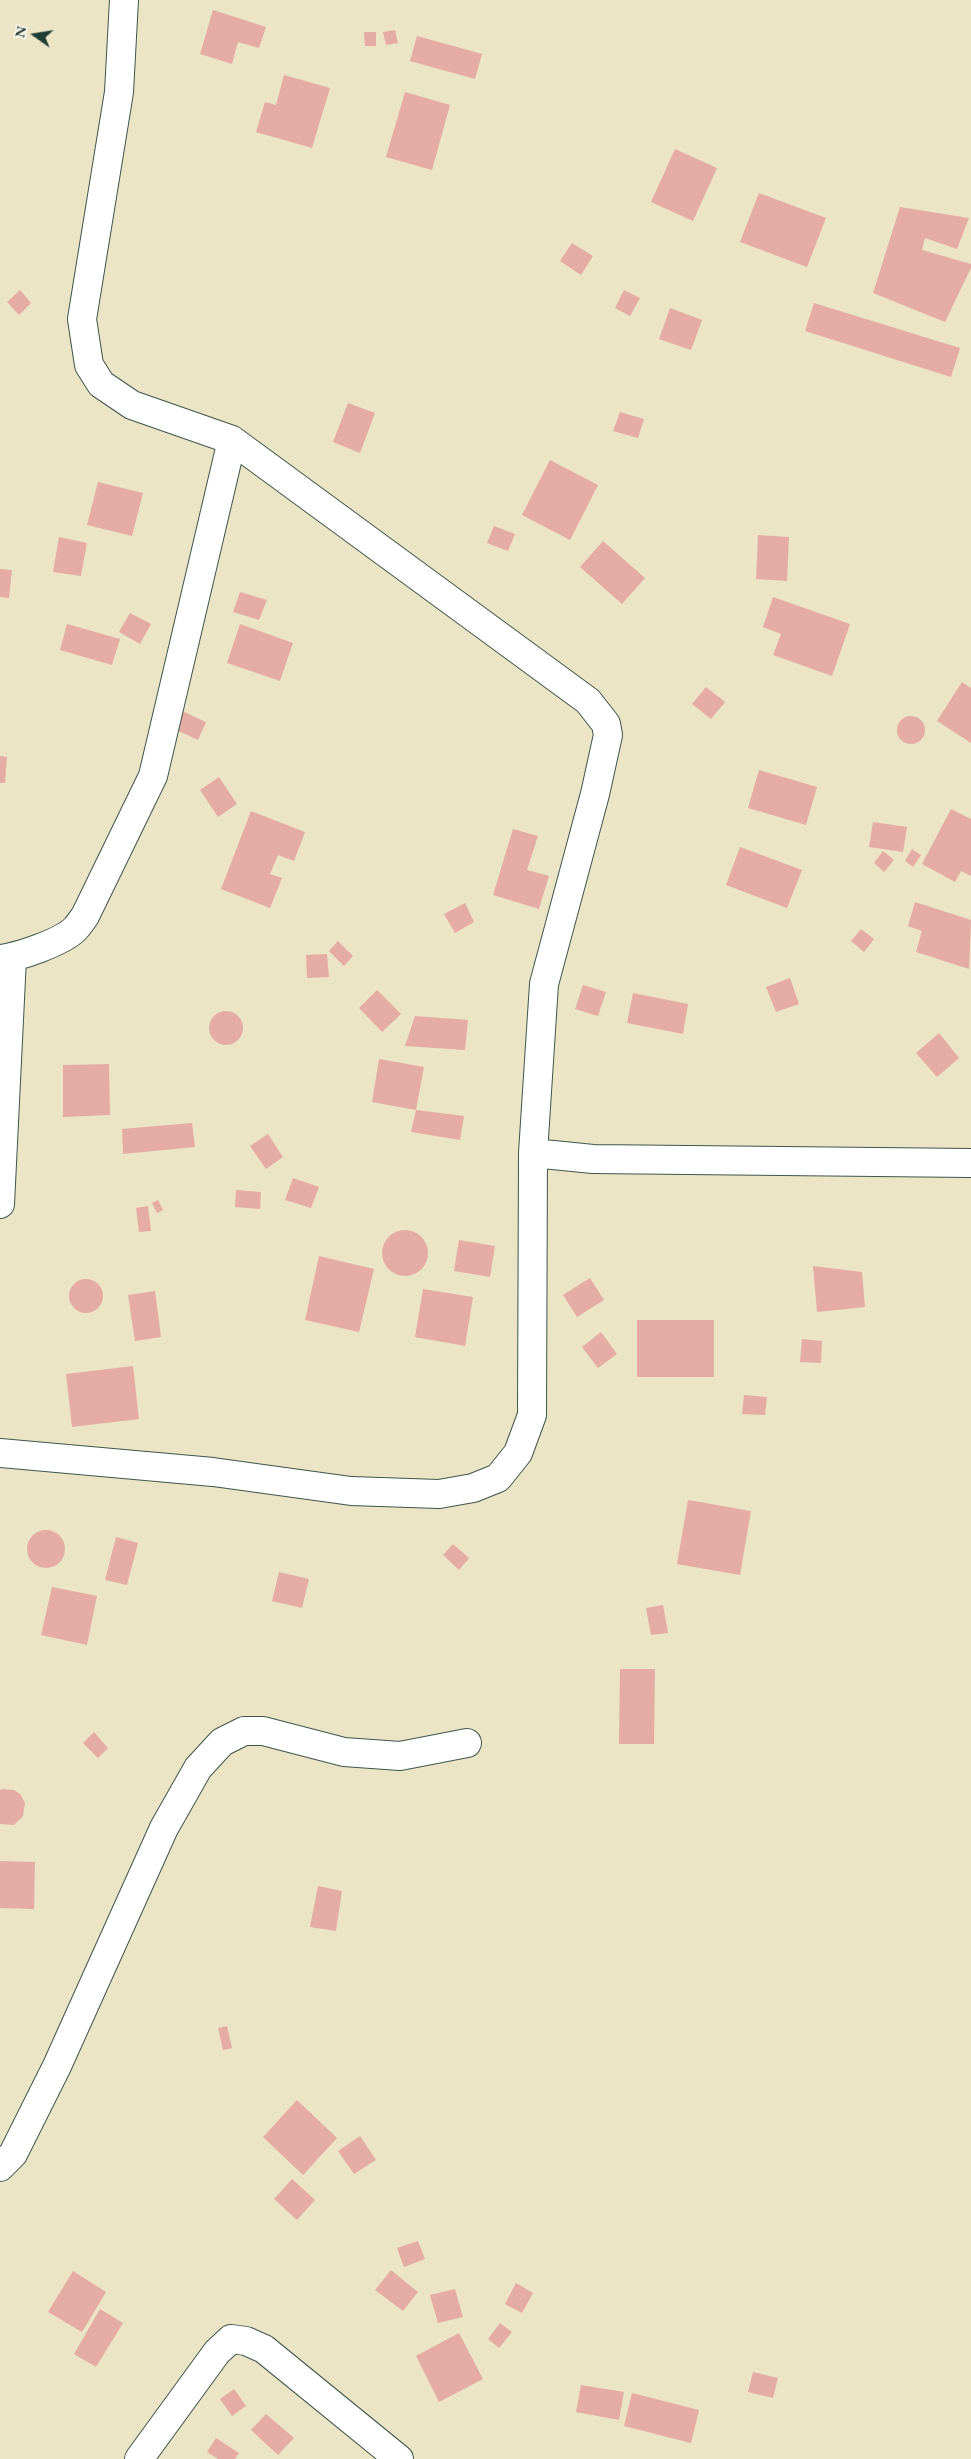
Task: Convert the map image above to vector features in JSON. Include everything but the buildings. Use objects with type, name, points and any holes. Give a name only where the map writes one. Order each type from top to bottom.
[{"type":"street","points":[[0,1453],[212,1472],[351,1491],[439,1494],[473,1488],[498,1478],[518,1453],[532,1415],[532,1154],[544,984],[606,749],[608,735],[606,724],[588,701],[232,440],[132,404],[101,384],[89,365],[82,319],[119,92],[124,0]]},
{"type":"street","points":[[0,1204],[6,959],[67,935],[76,928],[85,916],[153,776],[232,440]]},
{"type":"street","points":[[532,1154],[593,1160],[971,1163]]},
{"type":"street","points":[[0,2167],[12,2154],[57,2066],[164,1828],[198,1768],[222,1742],[244,1731],[263,1731],[344,1752],[400,1756],[467,1743]]},
{"type":"street","points":[[139,2459],[218,2352],[231,2339],[246,2341],[264,2349],[399,2459]]}]
